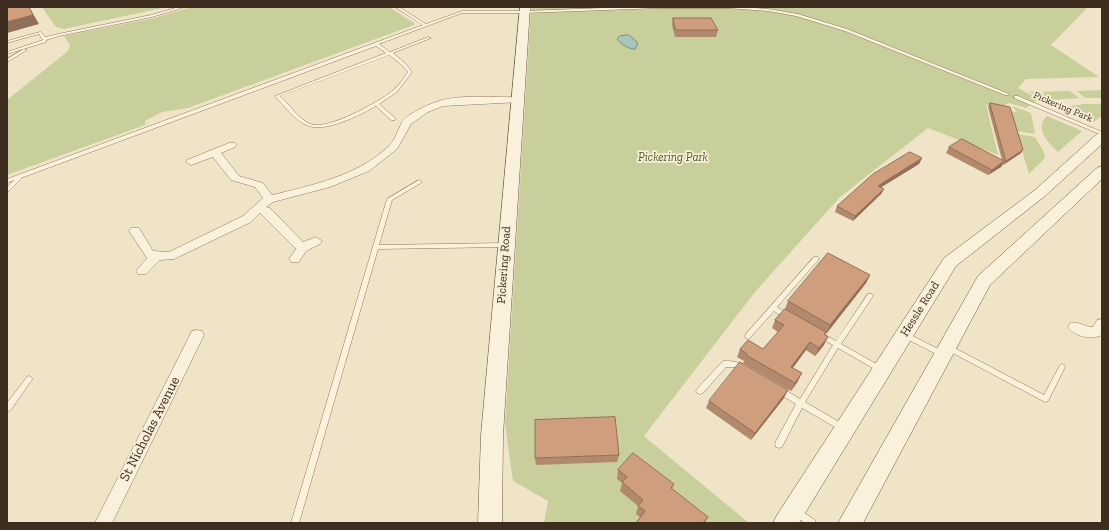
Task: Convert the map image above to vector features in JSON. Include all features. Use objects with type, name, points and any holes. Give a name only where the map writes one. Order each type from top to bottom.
[{"type":"street","name":"Pickering Road","points":[[490,523],[492,435],[505,245],[525,10]]},
{"type":"street","points":[[135,231],[150,255],[170,256],[247,219],[269,199],[326,185],[365,169],[394,147],[406,122],[425,110],[441,103],[460,101],[518,100]]},
{"type":"street","name":"Hessle Road","points":[[789,516],[950,262],[1040,193],[1100,140]]},
{"type":"street","points":[[191,162],[215,154],[232,145]]},
{"type":"street","points":[[215,154],[235,178],[259,186],[269,199]]},
{"type":"street","points":[[850,523],[984,281],[1102,171]]},
{"type":"street","points":[[1040,193],[1064,206]]},
{"type":"street","points":[[257,209],[266,211],[302,248]]},
{"type":"street","points":[[295,259],[302,248],[316,241]]},
{"type":"street","points":[[142,271],[157,255]]},
{"type":"street","points":[[1075,327],[1086,332],[1096,332],[1102,324]]},
{"type":"street","name":"St Nicholas Avenue","points":[[103,523],[197,336]]},
{"type":"lane","points":[[7,53],[45,41],[44,39],[152,16],[183,7]]},
{"type":"lane","points":[[397,7],[425,25]]},
{"type":"lane","points":[[7,181],[462,12],[667,7],[726,7],[768,10],[798,15],[846,30],[1007,94]]},
{"type":"lane","points":[[7,42],[40,34],[44,39]]},
{"type":"lane","points":[[376,44],[389,53],[407,66],[410,72],[394,93],[376,104],[336,123],[316,126],[309,125],[277,96],[389,53],[429,38]]},
{"type":"lane","points":[[7,61],[31,46]]},
{"type":"lane","name":"Pickering Park","points":[[1016,98],[1100,140]]},
{"type":"lane","points":[[376,104],[393,119]]},
{"type":"lane","points":[[7,190],[21,176]]},
{"type":"lane","points":[[295,523],[390,199],[419,182]]},
{"type":"lane","points":[[376,247],[505,245]]},
{"type":"lane","points":[[748,336],[816,259]]},
{"type":"lane","points":[[779,444],[800,402],[836,344],[870,296]]},
{"type":"lane","points":[[773,308],[798,322]]},
{"type":"lane","points":[[810,330],[881,370]]},
{"type":"lane","points":[[904,335],[945,351],[1045,398],[1062,367]]},
{"type":"lane","points":[[700,391],[724,364],[736,364],[749,372]]},
{"type":"lane","points":[[7,409],[29,379]]},
{"type":"lane","points":[[774,387],[844,429]]},
{"type":"lane","points":[[789,516],[812,523]]},
{"type":"green space","points":[[42,7],[167,7],[64,29],[56,27]]},
{"type":"green space","points":[[191,7],[389,7],[414,23],[414,25],[188,108],[162,112],[145,121],[145,125],[7,175],[7,100],[68,51],[70,45],[64,36],[154,18]]},
{"type":"green space","name":"Pickering Park","points":[[531,7],[1088,7],[1051,45],[1099,77],[1026,79],[1018,88],[1039,99],[1026,108],[1009,103],[1005,105],[1008,108],[986,105],[998,155],[928,128],[840,197],[755,292],[644,436],[749,523],[544,523],[548,501],[513,481],[505,424]]},
{"type":"green space","points":[[1102,90],[1102,98],[1085,98],[1077,91]]},
{"type":"green space","points":[[1070,91],[1079,98],[1052,100],[1028,92]]},
{"type":"green space","points":[[1084,104],[1102,104],[1102,116],[1093,122],[1059,108]]},
{"type":"green space","points":[[1012,106],[1031,113],[1035,134],[1015,131],[1009,111],[1017,112]]},
{"type":"green space","points":[[1047,116],[1082,131],[1058,152],[1047,140],[1042,130],[1043,121]]},
{"type":"green space","points":[[1017,134],[1035,137],[1044,152],[1045,158],[1029,174]]},
{"type":"water","points":[[629,35],[638,43],[635,49],[631,49],[617,39],[620,36]]},
{"type":"building","points":[[7,7],[29,7],[33,15],[7,22]]},
{"type":"building","points":[[673,18],[711,18],[718,30],[676,30]]},
{"type":"building","points":[[990,103],[1010,107],[1023,150],[1006,161]]},
{"type":"building","points":[[962,139],[1004,161],[992,170],[949,147]]},
{"type":"building","points":[[910,152],[922,158],[878,186],[884,189],[855,216],[837,206],[873,174]]},
{"type":"building","points":[[828,253],[870,275],[830,325],[788,301]]},
{"type":"building","points":[[785,309],[826,332],[824,334],[828,337],[819,348],[810,342],[791,367],[802,373],[795,383],[746,355],[747,354],[740,349],[748,340],[763,349],[784,325],[775,320]]},
{"type":"building","points":[[740,362],[788,390],[755,433],[709,401]]},
{"type":"building","points":[[615,417],[619,455],[535,458],[535,420]]},
{"type":"building","points":[[633,453],[674,484],[671,488],[708,517],[703,523],[636,523],[645,511],[638,506],[643,500],[622,482],[627,477],[618,470]]}]
